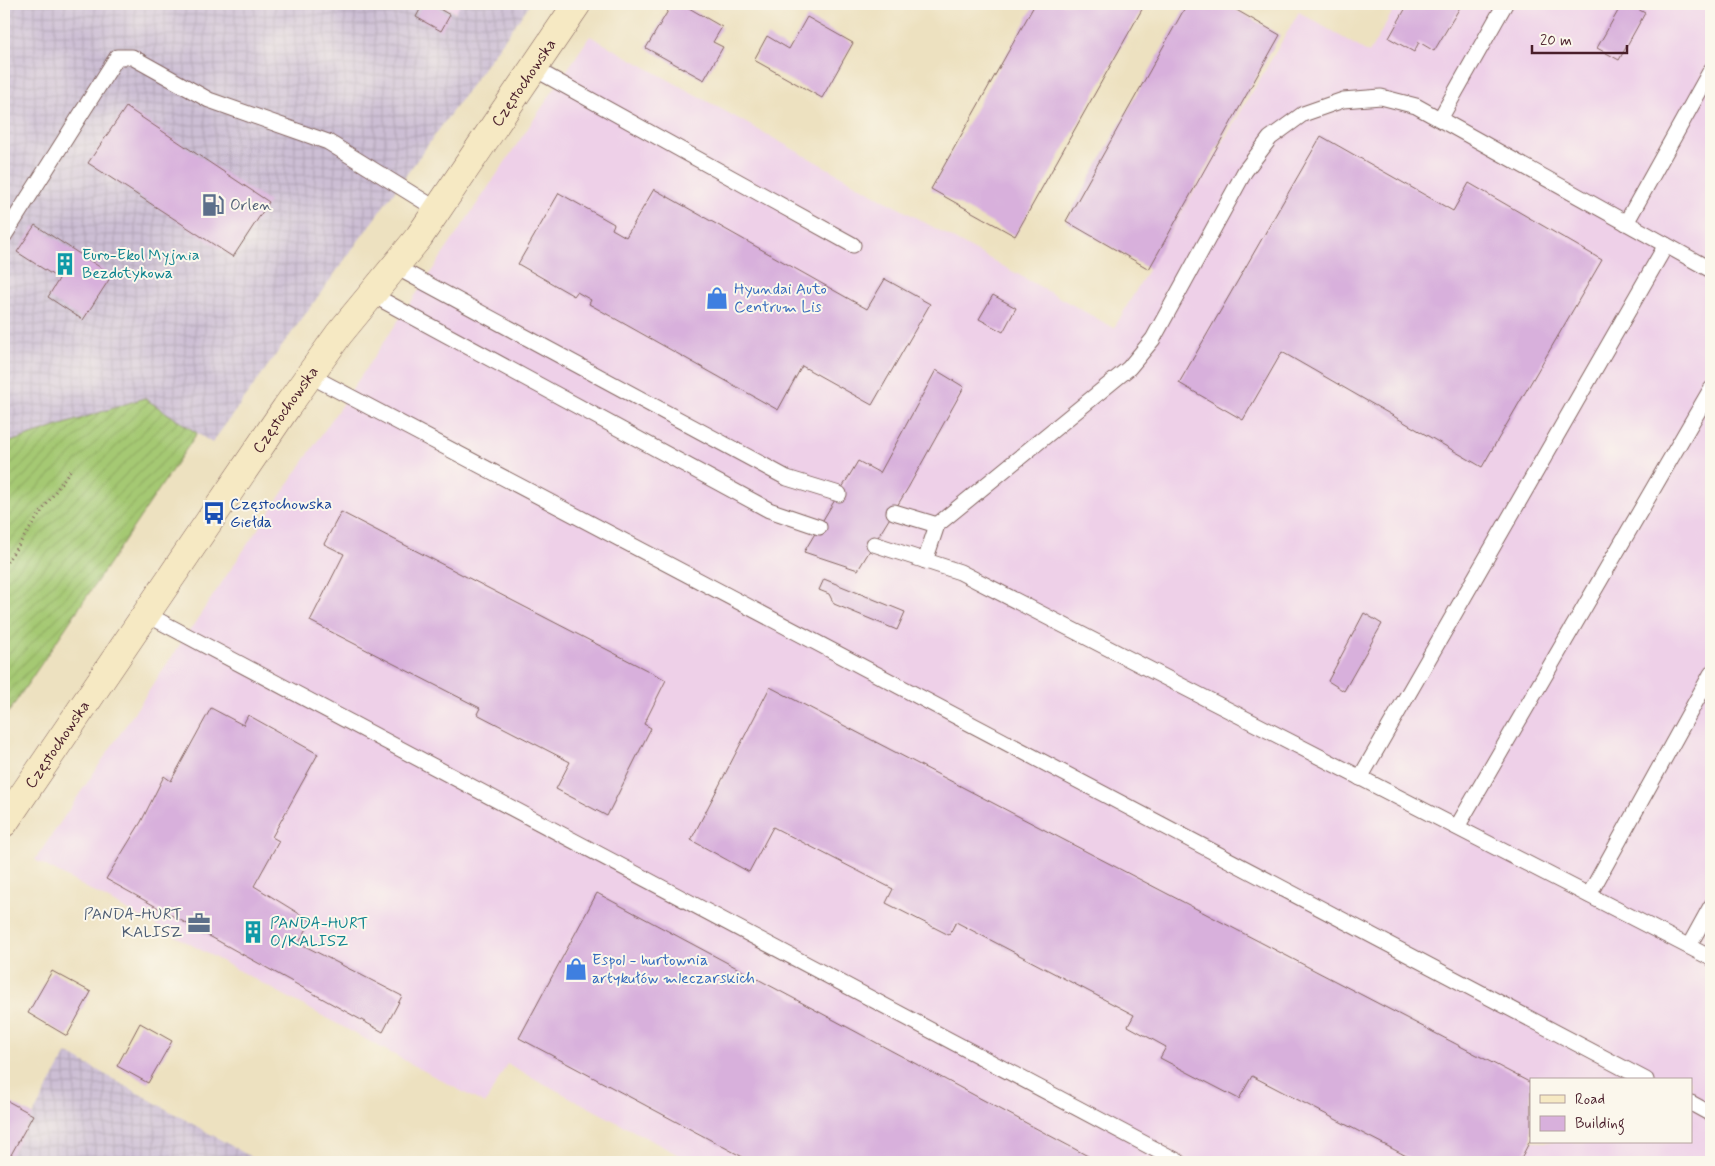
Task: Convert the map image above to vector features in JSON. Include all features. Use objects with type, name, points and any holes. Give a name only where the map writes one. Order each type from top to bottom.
[{"type":"main road","name":"Częstochowska","points":[[4,823],[310,375],[371,294],[419,237],[577,4]]},
{"type":"lane","points":[[1440,119],[1505,4]]},
{"type":"lane","points":[[4,236],[117,57],[132,57],[210,100],[328,142],[438,210]]},
{"type":"lane","points":[[533,68],[854,245]]},
{"type":"lane","points":[[1626,223],[1711,70]]},
{"type":"lane","points":[[925,561],[937,525],[1128,368],[1152,339],[1245,171],[1270,138],[1303,114],[1343,100],[1382,96],[1416,106],[1711,270]]},
{"type":"lane","points":[[1360,778],[1666,245]]},
{"type":"lane","points":[[394,266],[787,478],[838,494]]},
{"type":"lane","points":[[371,294],[769,510],[819,526]]},
{"type":"lane","points":[[310,375],[1642,1078]]},
{"type":"lane","points":[[1456,827],[1711,389]]},
{"type":"lane","points":[[894,512],[937,525]]},
{"type":"lane","points":[[874,544],[960,572],[1711,958]]},
{"type":"lane","points":[[146,614],[1179,1162]]},
{"type":"lane","points":[[1589,895],[1711,674]]},
{"type":"lane","points":[[1689,946],[1711,906]]},
{"type":"lane","points":[[1692,1104],[1711,1114]]},
{"type":"path","points":[[4,566],[71,469]]},
{"type":"shaded area","points":[[4,4],[440,4],[455,13],[461,4],[530,4],[212,443],[144,398],[4,444]]},
{"type":"shaded area","points":[[440,4],[461,4],[456,13]]},
{"type":"shaded area","points":[[1397,4],[1711,4],[1711,1162],[692,1162],[507,1064],[485,1104],[35,860],[590,36],[1114,328],[1299,12],[1369,53]]},
{"type":"shaded area","points":[[67,1053],[260,1162],[7,1162]]},
{"type":"green space","points":[[144,398],[197,433],[4,719],[4,444]]},
{"type":"building","points":[[423,4],[431,4],[450,15],[441,31],[416,17]]},
{"type":"building","points":[[672,4],[682,4],[722,27],[713,42],[723,47],[704,80],[646,48]]},
{"type":"building","points":[[1035,4],[1145,4],[1015,236],[931,189]]},
{"type":"building","points":[[1187,4],[1226,4],[1280,35],[1149,269],[1066,221]]},
{"type":"building","points":[[1408,4],[1462,4],[1434,51],[1419,42],[1414,52],[1389,38]]},
{"type":"building","points":[[1622,4],[1629,4],[1645,13],[1619,60],[1597,48]]},
{"type":"building","points":[[807,17],[853,43],[822,98],[754,60],[767,36],[789,49]]},
{"type":"building","points":[[126,107],[269,202],[233,257],[88,163]]},
{"type":"building","points":[[1321,136],[1453,211],[1469,183],[1602,260],[1482,467],[1282,352],[1243,420],[1179,383]]},
{"type":"building","name":"Hyundai Auto Centrum Lis","points":[[654,189],[867,309],[885,279],[930,304],[872,405],[802,366],[778,410],[589,304],[591,300],[577,292],[574,296],[518,264],[559,193],[614,224],[612,229],[626,237]]},
{"type":"building","name":"Euro-Ekol Myjnia Bezdotykowa","points":[[35,225],[112,275],[83,320],[48,297],[59,279],[17,252]]},
{"type":"building","points":[[993,295],[1016,308],[1003,332],[979,319]]},
{"type":"building","points":[[936,370],[964,387],[908,488],[858,570],[804,552],[858,461],[880,473]]},
{"type":"building","points":[[341,512],[666,680],[644,724],[651,728],[607,816],[556,789],[570,762],[477,714],[480,708],[310,621],[344,554],[324,544]]},
{"type":"building","points":[[824,579],[905,612],[897,630],[834,604],[829,594],[819,590]]},
{"type":"building","points":[[1364,613],[1382,624],[1344,691],[1328,681]]},
{"type":"building","points":[[770,687],[1530,1082],[1530,1141],[1519,1162],[1418,1162],[1252,1076],[1239,1099],[1160,1058],[1166,1047],[1128,1026],[1134,1015],[956,922],[949,935],[886,903],[893,889],[773,827],[749,872],[691,840]]},
{"type":"building","points":[[211,708],[243,725],[248,715],[318,754],[272,837],[279,841],[254,886],[311,921],[299,943],[402,996],[383,1032],[106,879],[141,822],[164,776],[171,781]]},
{"type":"building","points":[[597,893],[1099,1162],[752,1162],[519,1038]]},
{"type":"building","points":[[52,971],[91,992],[67,1036],[28,1013]]},
{"type":"building","points":[[140,1023],[172,1041],[148,1083],[117,1066]]},
{"type":"building","points":[[4,1099],[33,1115],[7,1162],[4,1162]]},
{"type":"place","name":"Orlen","points":[[213,205]]},
{"type":"place","name":"Euro-Ekol Myjnia Bezdotykowa","points":[[65,264]]},
{"type":"place","name":"Hyundai Auto Centrum Lis","points":[[717,298]]},
{"type":"place","name":"Częstochowska Giełda","points":[[214,513]]},
{"type":"place","name":"PANDA-HURT KALISZ","points":[[199,923]]},
{"type":"place","name":"PANDA-HURT O/KALISZ","points":[[253,932]]},
{"type":"place","name":"Espol - hurtownia artykułów mleczarskich","points":[[576,969]]}]
